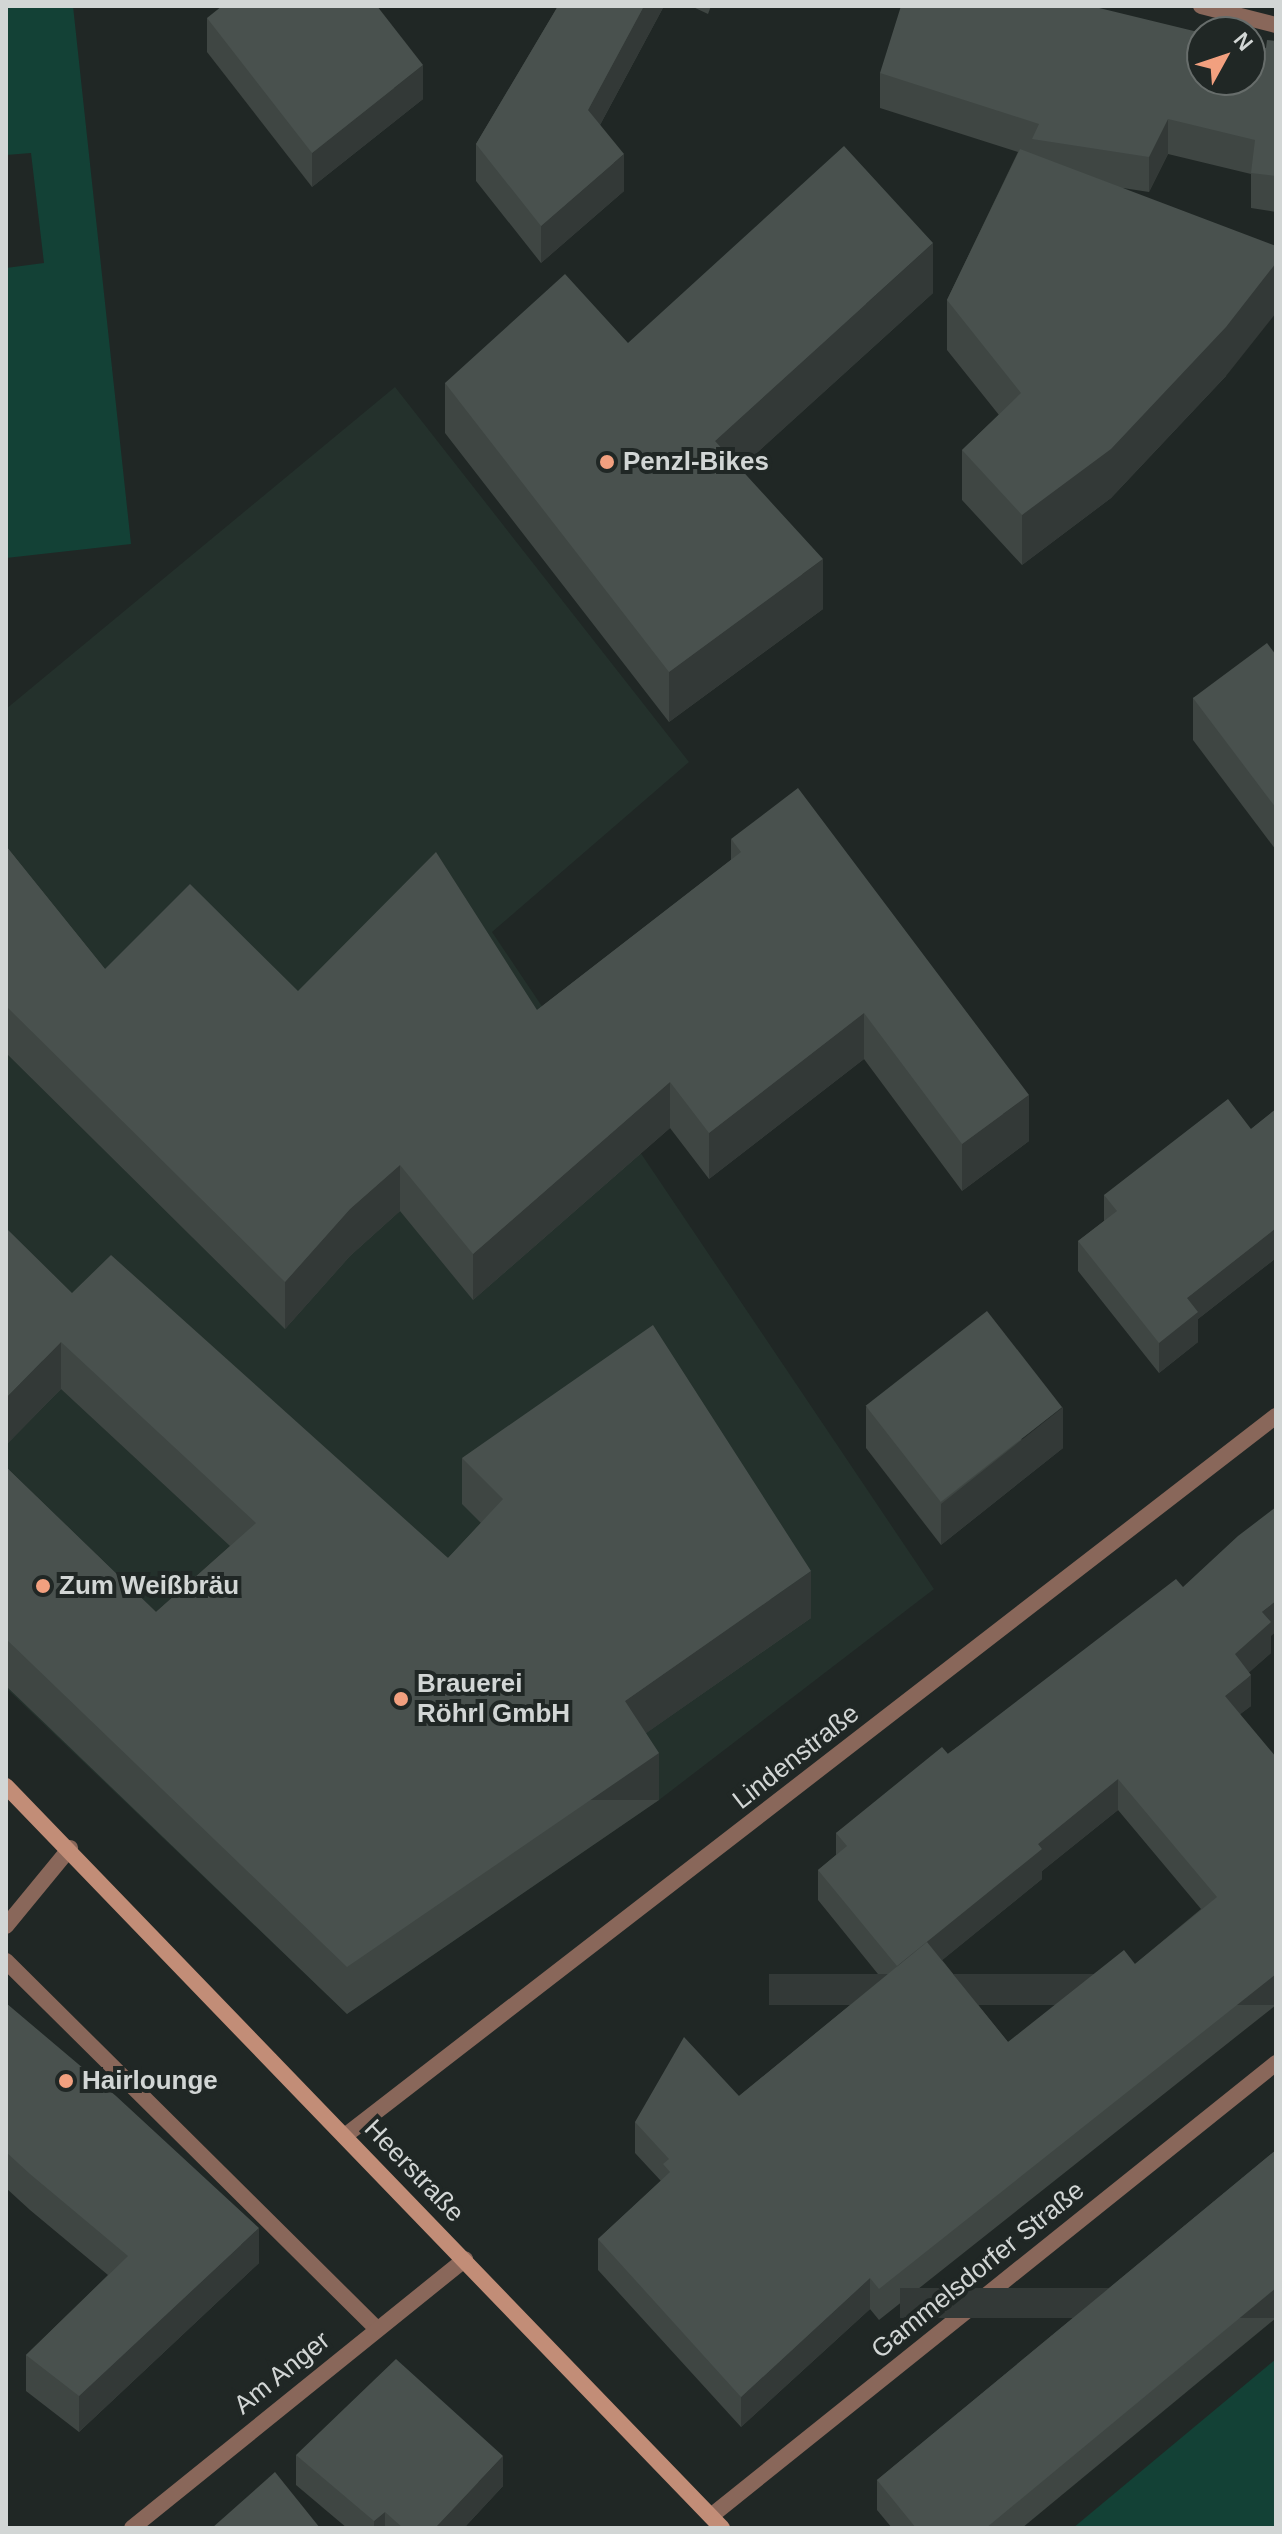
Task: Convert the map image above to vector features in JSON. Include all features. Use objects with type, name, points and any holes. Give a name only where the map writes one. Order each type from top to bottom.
[{"type":"street","points":[[1201,6],[1276,25]]},
{"type":"street","name":"Lindenstraße","points":[[346,2135],[1276,1416]]},
{"type":"street","name":"Heerstraße","points":[[6,1786],[70,1848],[716,2522]]},
{"type":"street","points":[[6,1926],[70,1848]]},
{"type":"street","points":[[6,1961],[376,2328]]},
{"type":"street","name":"Gammelsdorfer Straße","points":[[716,2522],[1276,2063]]},
{"type":"street","name":"Am Anger","points":[[132,2528],[465,2259]]},
{"type":"shaded area","points":[[395,387],[689,762],[492,932],[934,1589],[659,1800],[347,2014],[6,1688],[6,709]]},
{"type":"green space","points":[[6,6],[73,6],[131,544],[6,558],[6,268],[44,263],[31,153],[6,155]]},
{"type":"green space","points":[[1276,2359],[1276,2528],[1073,2528]]},
{"type":"building","points":[[222,6],[377,6],[423,65],[312,153],[207,18]]},
{"type":"building","points":[[558,6],[644,6],[588,110],[624,154],[541,226],[476,144]]},
{"type":"building","points":[[901,6],[1091,6],[1186,29],[1186,96],[1266,96],[1267,40],[1276,41],[1276,176],[1251,173],[1255,140],[1168,119],[1149,157],[1032,139],[1039,124],[880,73]]},
{"type":"building","name":"Penzl-Bikes","points":[[844,146],[933,243],[715,441],[823,559],[669,672],[445,383],[565,274],[628,343]]},
{"type":"building","points":[[1020,149],[1276,246],[1276,263],[1226,327],[1111,449],[1022,515],[962,450],[1021,393],[947,300]]},
{"type":"building","points":[[1267,643],[1276,655],[1276,808],[1193,698]]},
{"type":"building","points":[[798,788],[1029,1095],[962,1144],[864,1013],[709,1133],[670,1082],[473,1254],[400,1165],[350,1209],[285,1282],[6,1006],[6,846],[105,969],[190,884],[298,991],[436,852],[537,1010],[741,852],[731,839]]},
{"type":"building","points":[[1228,1099],[1251,1129],[1276,1109],[1276,1228],[1187,1298],[1198,1312],[1159,1343],[1078,1241],[1117,1211],[1104,1195]]},
{"type":"building","name":"Brauerei Röhrl GmbH","points":[[6,1228],[72,1293],[111,1255],[448,1558],[503,1499],[462,1458],[653,1325],[811,1571],[625,1701],[659,1753],[347,1967],[6,1639],[6,1467],[156,1612],[256,1523],[61,1342],[6,1398]]},
{"type":"building","points":[[987,1311],[1062,1407],[941,1502],[866,1406]]},
{"type":"building","points":[[1276,1507],[1276,1601],[1262,1612],[1271,1622],[1235,1654],[1251,1675],[1225,1696],[1276,1757],[1276,1974],[879,2289],[870,2278],[741,2397],[598,2239],[670,2172],[663,2164],[669,2159],[635,2122],[684,2037],[739,2096],[927,1942],[1008,2042],[1124,1950],[1135,1964],[1217,1897],[1118,1779],[1038,1844],[1042,1849],[897,1966],[818,1870],[847,1846],[836,1833],[942,1747],[948,1754],[1176,1579],[1183,1587],[1238,1536]]},
{"type":"building","points":[[6,2003],[116,2096],[259,2228],[79,2396],[26,2355],[128,2256],[6,2152]]},
{"type":"building","points":[[1276,2150],[1276,2288],[986,2528],[916,2528],[877,2480]]},
{"type":"building","points":[[396,2359],[503,2456],[435,2528],[403,2528],[385,2512],[374,2521],[296,2455]]},
{"type":"building","points":[[275,2472],[320,2528],[212,2528]]},
{"type":"place","name":"Penzl-Bikes","points":[[607,462]]},
{"type":"place","name":"Zum Weißbräu","points":[[43,1586]]},
{"type":"place","name":"Brauerei Röhrl GmbH","points":[[401,1699]]},
{"type":"place","name":"Hairlounge","points":[[66,2081]]}]
